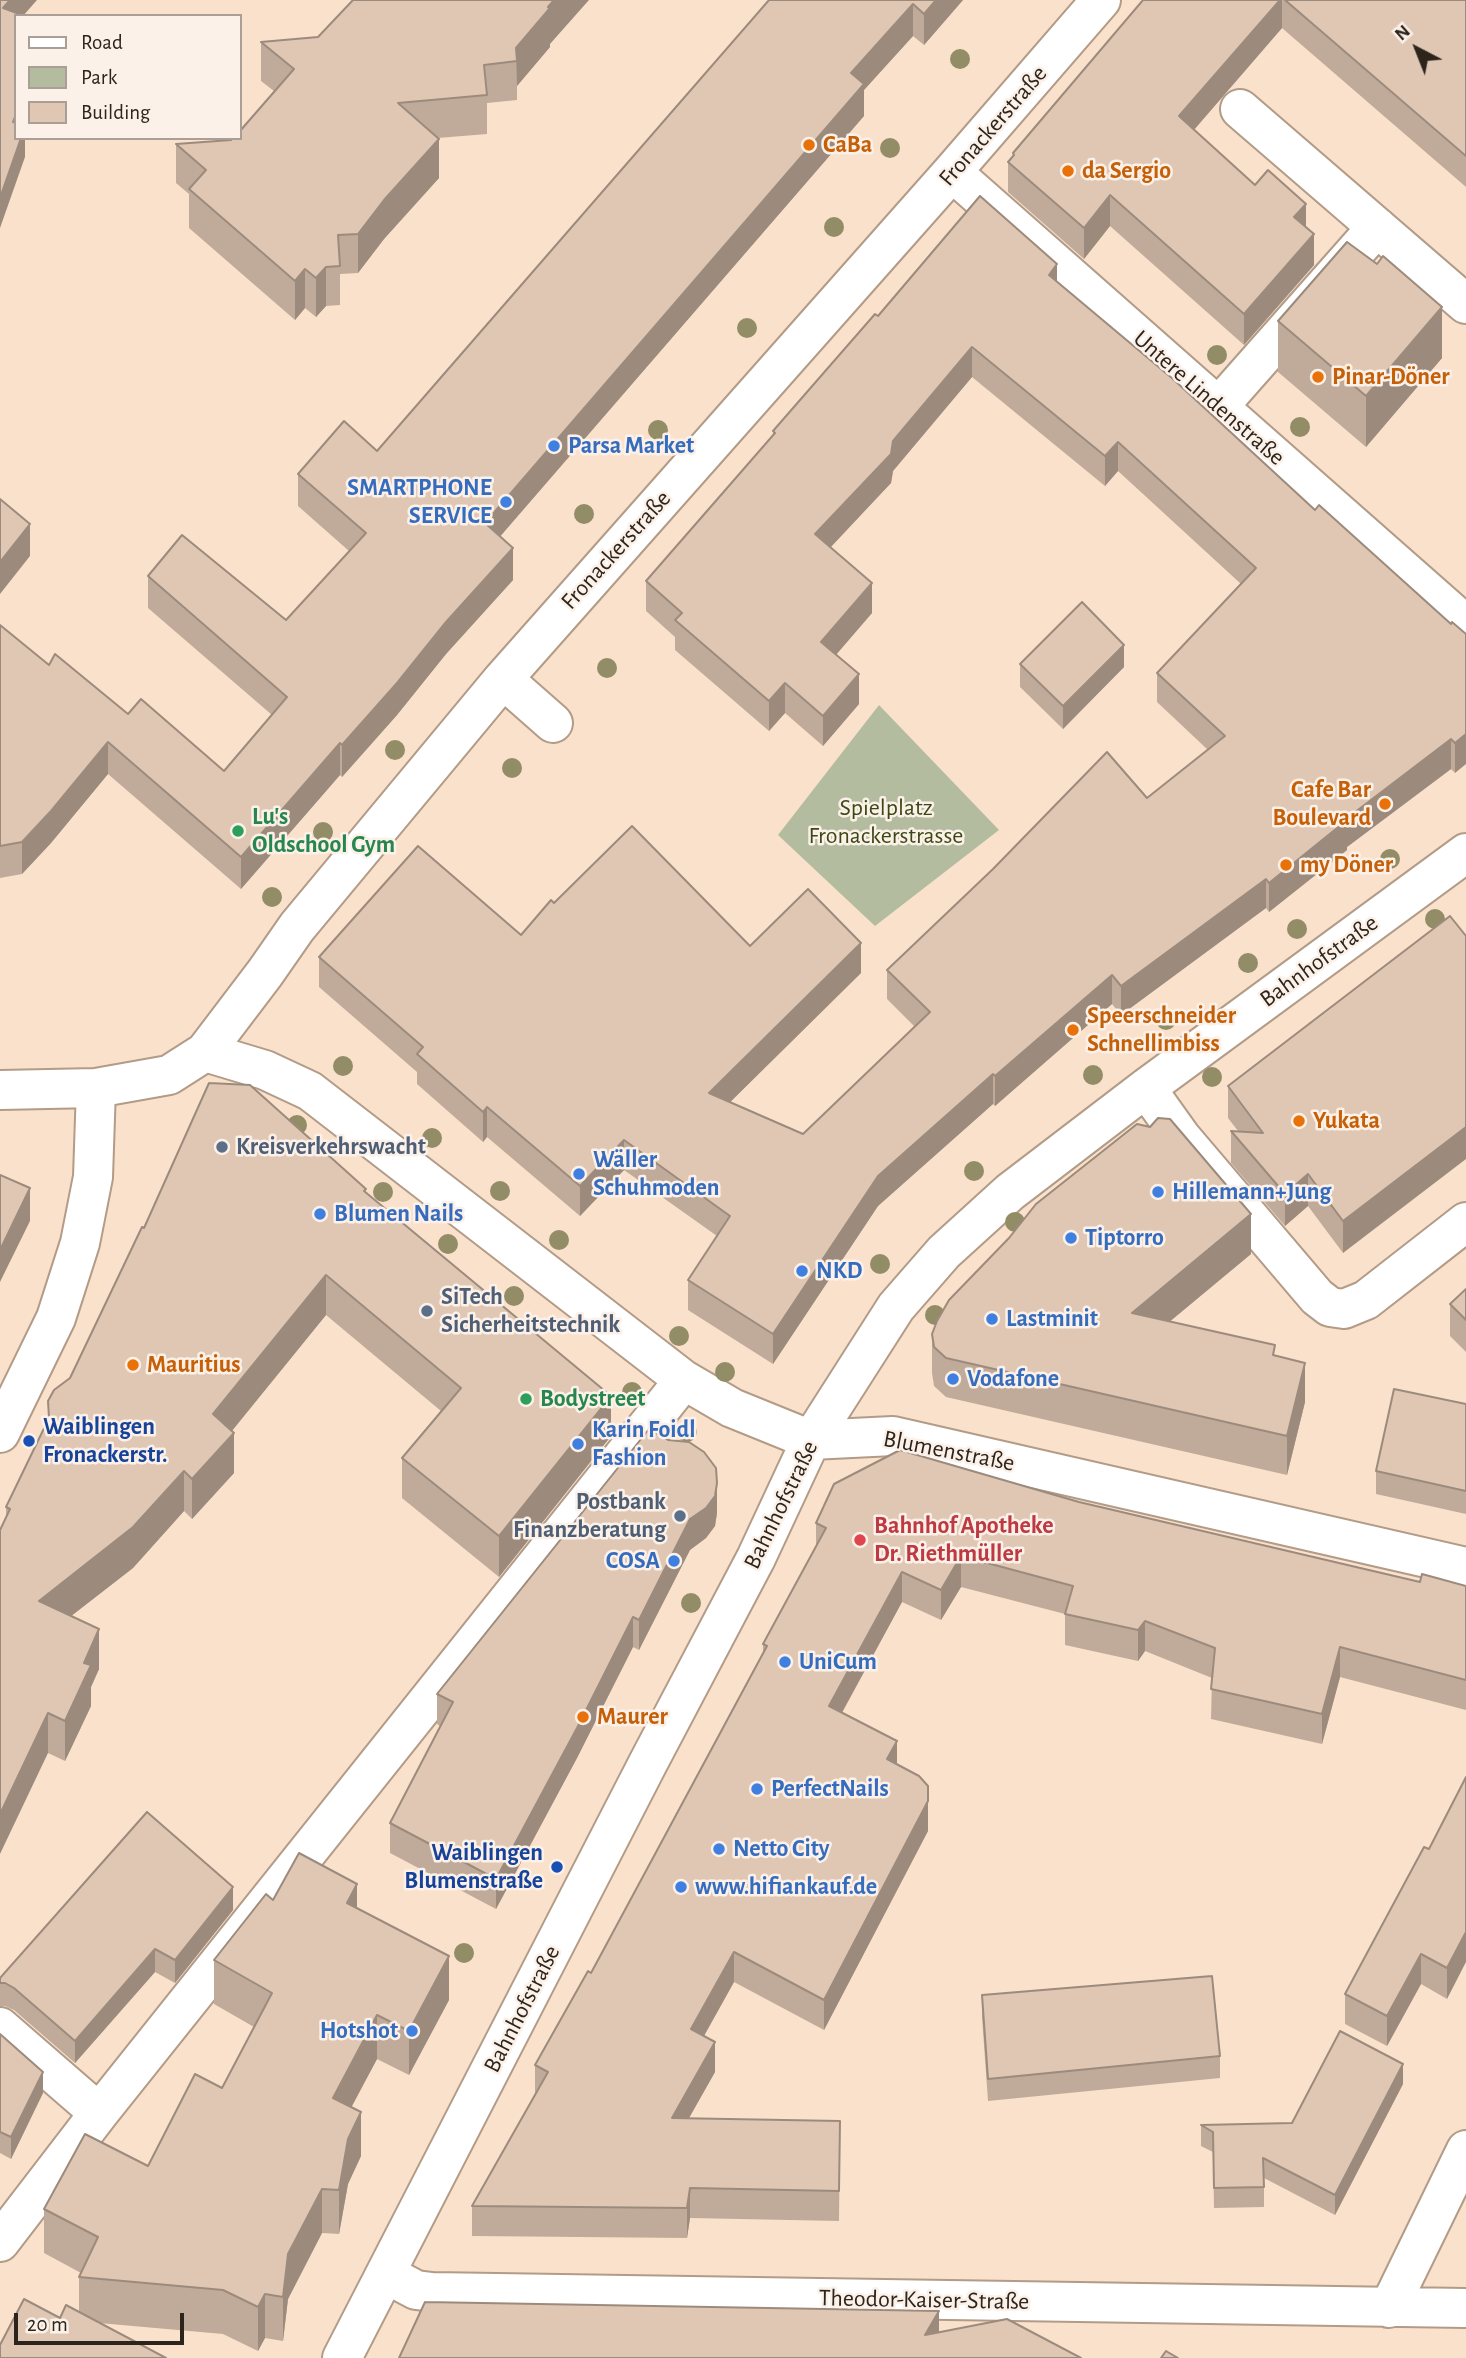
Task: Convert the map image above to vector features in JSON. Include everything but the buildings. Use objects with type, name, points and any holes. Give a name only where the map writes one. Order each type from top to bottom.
[{"type":"street","name":"Fronackerstraße","points":[[0,1090],[96,1088],[169,1075],[205,1052],[297,927],[503,679],[953,172],[1101,0]]},
{"type":"street","points":[[1240,109],[1466,304]]},
{"type":"street","name":"Untere Lindenstraße","points":[[953,172],[1466,625]]},
{"type":"street","points":[[1219,406],[1377,227]]},
{"type":"street","points":[[503,679],[554,723]]},
{"type":"street","name":"Bahnhofstraße","points":[[342,2358],[756,1558],[811,1440],[896,1307],[944,1252],[1010,1192],[1146,1088],[1466,853]]},
{"type":"street","name":"Blumenstraße","points":[[205,1052],[265,1070],[310,1091],[684,1380],[732,1408],[811,1440],[893,1436],[1466,1567]]},
{"type":"street","points":[[0,1433],[56,1318],[80,1243],[93,1177],[96,1088]]},
{"type":"street","points":[[1146,1088],[1181,1137],[1317,1297],[1330,1307],[1344,1309],[1366,1300],[1466,1223]]},
{"type":"street","points":[[0,2242],[99,2113],[684,1380]]},
{"type":"street","points":[[0,2027],[99,2113]]},
{"type":"street","points":[[1389,2308],[1466,2150]]},
{"type":"street","name":"Theodor-Kaiser-Straße","points":[[386,2274],[416,2290],[432,2292],[1466,2308]]},
{"type":"green space","name":"Spielplatz Fronackerstrasse","points":[[879,705],[999,830],[875,926],[778,835]]},
{"type":"place","name":"CaBa","points":[[809,145]]},
{"type":"place","name":"da Sergio","points":[[1068,171]]},
{"type":"place","name":"Pinar-Döner","points":[[1318,377]]},
{"type":"place","name":"Parsa Market","points":[[554,446]]},
{"type":"place","name":"SMARTPHONE SERVICE","points":[[506,502]]},
{"type":"place","name":"Cafe Bar Boulevard","points":[[1385,804]]},
{"type":"place","name":"Lu's Oldschool Gym","points":[[238,831]]},
{"type":"place","name":"my Döner","points":[[1286,865]]},
{"type":"place","name":"Speerschneider Schnellimbiss","points":[[1073,1030]]},
{"type":"place","name":"Yukata","points":[[1299,1121]]},
{"type":"place","name":"Kreisverkehrswacht","points":[[222,1147]]},
{"type":"place","name":"Wäller Schuhmoden","points":[[579,1174]]},
{"type":"place","name":"Hillemann+Jung","points":[[1158,1192]]},
{"type":"place","name":"Blumen Nails","points":[[320,1214]]},
{"type":"place","name":"Tiptorro","points":[[1071,1238]]},
{"type":"place","name":"NKD","points":[[802,1271]]},
{"type":"place","name":"SiTech Sicherheitstechnik","points":[[427,1311]]},
{"type":"place","name":"Lastminit","points":[[992,1319]]},
{"type":"place","name":"Mauritius","points":[[133,1365]]},
{"type":"place","name":"Vodafone","points":[[953,1379]]},
{"type":"place","name":"Bodystreet","points":[[526,1399]]},
{"type":"place","name":"Waiblingen Fronackerstr.","points":[[29,1441]]},
{"type":"place","name":"Karin Foidl Fashion","points":[[578,1444]]},
{"type":"place","name":"Postbank Finanzberatung","points":[[680,1516]]},
{"type":"place","name":"Bahnhof Apotheke Dr. Riethmüller","points":[[860,1540]]},
{"type":"place","name":"COSA","points":[[674,1561]]},
{"type":"place","name":"UniCum","points":[[785,1662]]},
{"type":"place","name":"Maurer","points":[[583,1717]]},
{"type":"place","name":"PerfectNails","points":[[757,1789]]},
{"type":"place","name":"Netto City","points":[[719,1849]]},
{"type":"place","name":"Waiblingen Blumenstraße","points":[[557,1867]]},
{"type":"place","name":"www.hifiankauf.de","points":[[681,1887]]},
{"type":"place","name":"Hotshot","points":[[412,2031]]}]
